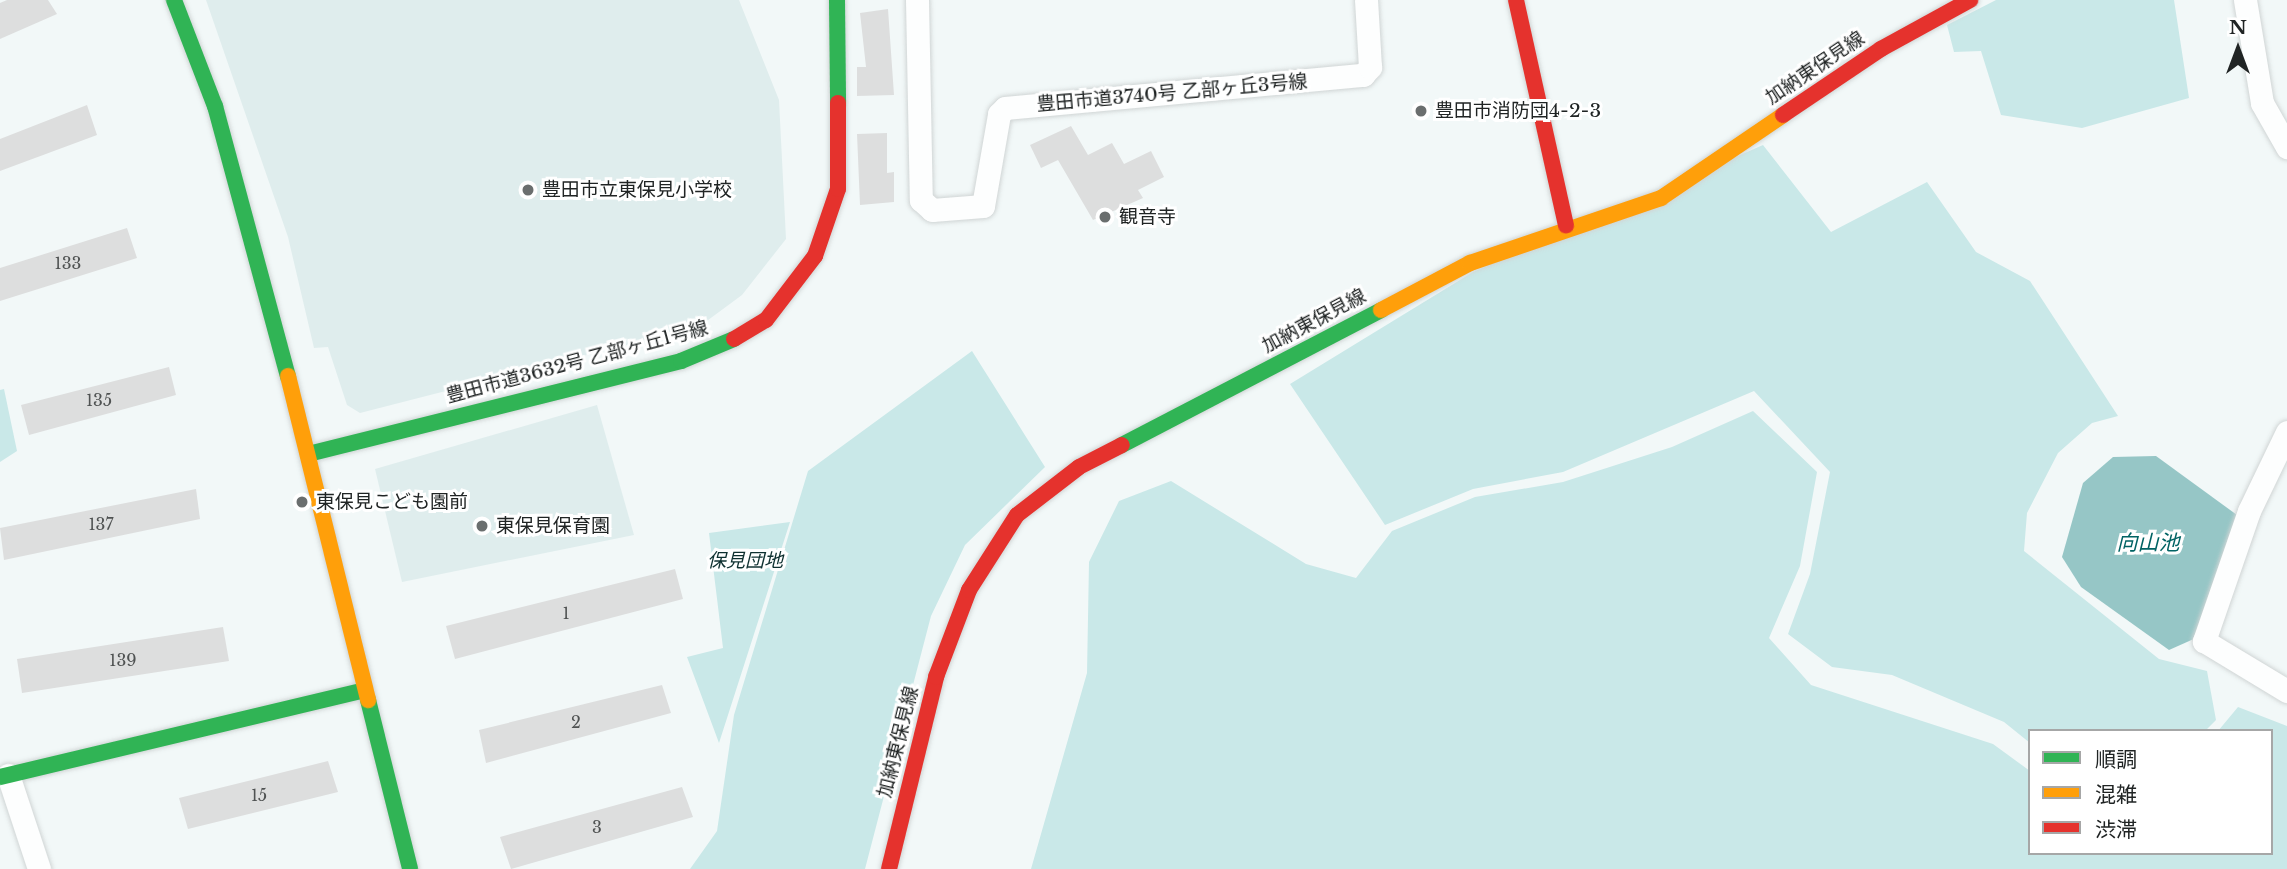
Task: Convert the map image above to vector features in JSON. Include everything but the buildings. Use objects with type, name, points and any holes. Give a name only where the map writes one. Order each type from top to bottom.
[{"type":"street","points":[[174,0],[234,166],[410,869]]},
{"type":"street","name":"豊田市道3632号 乙部ヶ丘1号線","points":[[308,454],[681,360],[726,344],[766,320],[805,273],[824,238],[838,189],[837,0]]},
{"type":"street","name":"豊田市道3740号 乙部ヶ丘3号線","points":[[918,0],[921,200],[932,210],[983,206],[999,114],[1005,108],[1363,75],[1370,67],[1366,0]]},
{"type":"street","points":[[1516,0],[1566,226]]},
{"type":"street","name":"加納東保見線","points":[[889,869],[936,677],[969,590],[1017,514],[1091,461],[1469,263],[1566,226],[1661,198],[1881,49],[1970,0]]},
{"type":"street","points":[[2245,0],[2262,103],[2287,148]]},
{"type":"street","points":[[2287,432],[2249,511],[2204,641],[2287,691]]},
{"type":"street","points":[[39,869],[4,776],[365,690]]},
{"type":"shaded area","name":"豊田市立東保見小学校","points":[[206,0],[739,0],[779,100],[786,239],[742,295],[700,326],[360,413],[347,405],[328,347],[314,348],[288,237]]},
{"type":"shaded area","points":[[597,405],[634,535],[402,582],[375,469]]},
{"type":"green space","points":[[1996,0],[2174,0],[2189,98],[2082,128],[2001,115],[1981,51],[1954,52],[1947,25]]},
{"type":"green space","points":[[1763,145],[1831,232],[1927,182],[1976,252],[2030,281],[2118,416],[2092,423],[2058,453],[2027,513],[2024,551],[2159,659],[2207,671],[2216,720],[2207,729],[2028,729],[2028,741],[2004,722],[1892,675],[1832,667],[1788,634],[1810,574],[1830,472],[1754,391],[1563,472],[1473,489],[1385,525],[1290,384],[1473,272]]},
{"type":"green space","points":[[972,351],[1045,467],[965,545],[931,616],[865,869],[690,869],[717,831],[734,715],[808,471]]},
{"type":"green space","points":[[4,389],[17,451],[0,462],[0,390]]},
{"type":"green space","points":[[1753,411],[1817,472],[1800,566],[1769,638],[1811,685],[1993,744],[2028,770],[2028,855],[2273,855],[2273,729],[2220,729],[2238,707],[2287,726],[2287,869],[1031,869],[1087,673],[1089,562],[1119,501],[1171,481],[1306,564],[1356,578],[1392,531],[1475,497],[1563,482],[1672,447]]},
{"type":"green space","name":"保見団地","points":[[790,522],[719,743],[687,657],[723,648],[709,533]]},
{"type":"water","name":"向山池","points":[[2156,456],[2237,515],[2196,638],[2169,650],[2081,587],[2062,557],[2083,483],[2113,457]]},
{"type":"traffic: fast","points":[[174,0],[215,106],[288,376]]},
{"type":"traffic: fast","points":[[837,0],[838,103]]},
{"type":"traffic: fast","points":[[1122,445],[1381,310]]},
{"type":"traffic: fast","points":[[308,454],[681,361],[734,339]]},
{"type":"traffic: fast","points":[[0,777],[365,690]]},
{"type":"traffic: fast","points":[[368,700],[410,869]]},
{"type":"traffic: slow","points":[[1381,310],[1470,263],[1661,198],[1783,115]]},
{"type":"traffic: slow","points":[[288,376],[368,700]]},
{"type":"traffic: jam","points":[[1516,0],[1566,226]]},
{"type":"traffic: jam","points":[[1783,115],[1881,49],[1970,0]]},
{"type":"traffic: jam","points":[[734,339],[766,320],[815,256],[838,189],[838,103]]},
{"type":"traffic: jam","points":[[889,869],[936,677],[969,590],[1017,515],[1079,467],[1122,445]]},
{"type":"place","name":"豊田市消防団4-2-3","points":[[1421,111]]},
{"type":"place","name":"豊田市立東保見小学校","points":[[528,190]]},
{"type":"place","name":"観音寺","points":[[1105,217]]},
{"type":"place","name":"東保見こども園前","points":[[302,502]]},
{"type":"place","name":"東保見保育園","points":[[482,526]]}]
